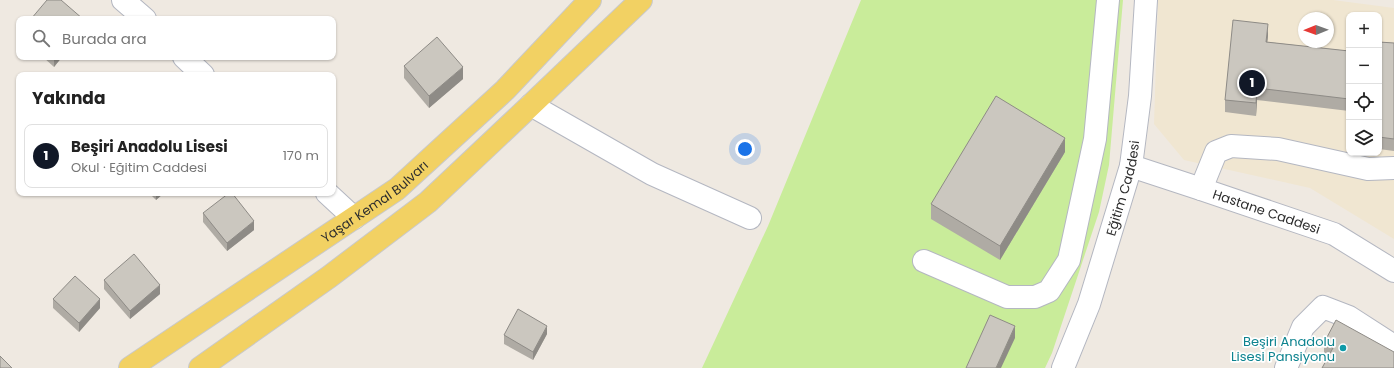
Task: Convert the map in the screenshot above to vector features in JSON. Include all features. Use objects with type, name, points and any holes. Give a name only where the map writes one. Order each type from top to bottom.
[{"type":"main road","name":"Yaşar Kemal Bulvarı","points":[[130,368],[397,189],[493,101],[590,0]]},
{"type":"main road","points":[[200,368],[329,277],[428,202],[641,0]]},
{"type":"street","points":[[123,0],[141,16]]},
{"type":"street","points":[[924,261],[1007,297],[1035,297],[1049,291],[1069,260],[1095,138],[1108,0]]},
{"type":"street","name":"Eğitim Caddesi","points":[[1070,365],[1132,166],[1140,96],[1146,0]]},
{"type":"street","points":[[187,60],[200,72]]},
{"type":"street","points":[[531,105],[652,174],[750,218]]},
{"type":"street","points":[[1201,189],[1216,152],[1231,146],[1278,149],[1368,169],[1394,168]]},
{"type":"street","name":"Hastane Caddesi","points":[[1132,166],[1334,234],[1394,271]]},
{"type":"street","points":[[331,196],[354,218]]},
{"type":"street","points":[[1286,368],[1303,327],[1323,307],[1349,317],[1394,346]]},
{"type":"shaded area","points":[[1158,0],[1333,0],[1394,8],[1394,239],[1310,188],[1184,160],[1154,124]]},
{"type":"green space","points":[[861,0],[1123,0],[1109,165],[1099,212],[1052,353],[1045,368],[702,368],[768,226]]},
{"type":"building","points":[[47,0],[61,0],[80,16],[34,16]]},
{"type":"building","points":[[1233,20],[1268,24],[1266,42],[1298,45],[1298,48],[1321,48],[1346,51],[1346,99],[1257,88],[1256,103],[1225,100]]},
{"type":"building","points":[[437,37],[463,67],[429,96],[404,66]]},
{"type":"building","points":[[1382,42],[1394,43],[1394,139],[1382,137]]},
{"type":"building","points":[[996,96],[1065,138],[1000,246],[931,204]]},
{"type":"building","points":[[225,196],[234,196],[254,221],[227,243],[203,213]]},
{"type":"building","points":[[134,254],[160,285],[130,311],[104,280]]},
{"type":"building","points":[[75,276],[100,299],[79,323],[53,299]]},
{"type":"building","points":[[518,309],[547,326],[533,352],[504,335]]},
{"type":"building","points":[[990,315],[1015,326],[996,368],[966,368]]},
{"type":"building","points":[[1336,320],[1394,352],[1394,368],[1322,368],[1333,348],[1324,343]]},
{"type":"building","points":[[0,356],[12,368],[0,368]]},
{"type":"place","name":"Beşiri Anadolu Lisesi","points":[[1252,83]]},
{"type":"place","name":"Beşiri Anadolu Lisesi Pansiyonu","points":[[1343,348]]}]
